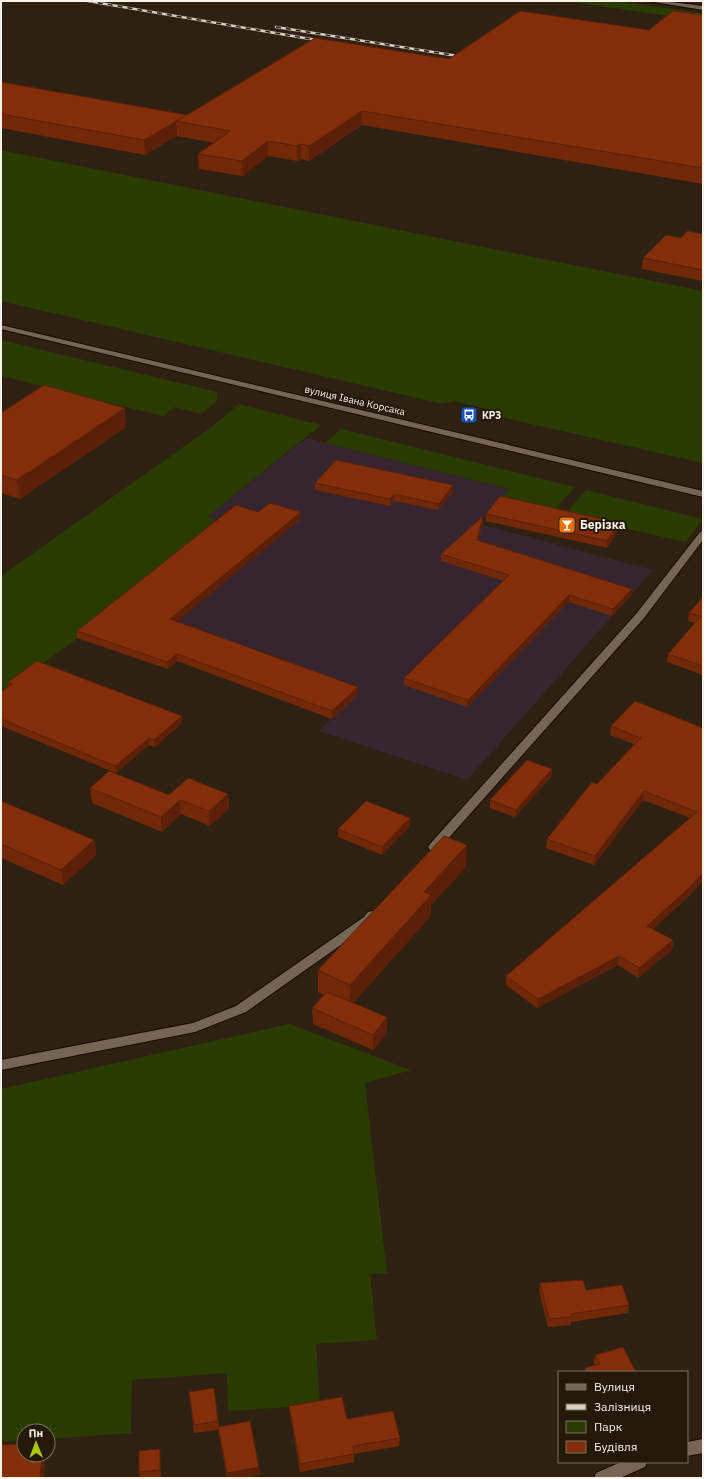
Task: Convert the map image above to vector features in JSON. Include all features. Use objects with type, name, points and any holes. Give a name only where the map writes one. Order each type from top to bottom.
[{"type":"street","points":[[651,1],[703,8]]},
{"type":"street","name":"вулиця Івана Корсака","points":[[1,327],[703,494]]},
{"type":"street","points":[[425,857],[640,616],[703,534]]},
{"type":"street","points":[[1,1065],[195,1026],[241,1009],[368,920],[378,908]]},
{"type":"street","points":[[688,1449],[703,1446]]},
{"type":"street","points":[[602,1478],[637,1463]]},
{"type":"shaded area","points":[[306,438],[509,489],[479,524],[653,570],[467,780],[319,731],[357,694],[205,639],[168,669],[77,638],[222,523],[207,517]]},
{"type":"green space","points":[[565,1],[616,1],[703,13],[703,21]]},
{"type":"green space","points":[[1,150],[703,291],[703,463],[496,416],[500,412],[453,401],[443,404],[1,301]]},
{"type":"green space","points":[[1,340],[217,392],[217,401],[201,414],[175,407],[163,416],[1,376]]},
{"type":"green space","points":[[239,404],[321,425],[207,517],[222,523],[1,696],[1,576],[210,428]]},
{"type":"green space","points":[[341,429],[575,487],[552,513],[500,500],[509,489],[325,443]]},
{"type":"green space","points":[[586,490],[703,519],[686,542],[564,515]]},
{"type":"green space","points":[[289,1024],[411,1070],[365,1083],[387,1273],[370,1274],[377,1340],[316,1344],[320,1405],[228,1411],[227,1373],[132,1380],[131,1433],[56,1438],[56,1423],[16,1423],[16,1441],[1,1442],[1,1089]]},
{"type":"building","points":[[520,11],[649,30],[673,11],[703,15],[703,168],[362,111],[309,146],[301,144],[297,146],[268,141],[242,161],[198,154],[230,131],[176,121],[144,140],[1,114],[1,82],[187,115],[315,38],[449,59]]},
{"type":"building","points":[[687,231],[703,234],[703,270],[643,258],[666,235],[681,238]]},
{"type":"building","points":[[44,385],[125,408],[17,480],[1,475],[1,413]]},
{"type":"building","points":[[336,460],[453,485],[439,504],[394,494],[390,499],[315,483]]},
{"type":"building","points":[[500,496],[620,523],[607,541],[486,514]]},
{"type":"building","points":[[270,503],[301,512],[170,619],[358,687],[332,711],[177,654],[167,662],[77,631],[236,505],[258,512]]},
{"type":"building","points":[[483,516],[477,540],[632,589],[613,609],[569,595],[468,700],[404,678],[509,575],[441,554]]},
{"type":"building","points":[[703,597],[703,666],[668,654],[701,616],[689,613]]},
{"type":"building","points":[[37,661],[182,716],[154,740],[149,738],[115,766],[1,719],[1,692],[12,684],[7,683]]},
{"type":"building","points":[[635,701],[703,728],[703,873],[688,889],[647,926],[673,940],[639,968],[619,956],[538,999],[506,976],[697,812],[644,791],[595,856],[547,839],[592,782],[597,784],[641,738],[611,726]]},
{"type":"building","points":[[527,760],[552,769],[516,810],[490,800]]},
{"type":"building","points":[[109,771],[169,795],[188,778],[228,794],[209,811],[180,800],[161,817],[90,788]]},
{"type":"building","points":[[1,801],[94,840],[61,870],[1,844]]},
{"type":"building","points":[[366,801],[410,818],[382,847],[338,829]]},
{"type":"building","points":[[444,836],[467,845],[424,892],[431,895],[350,985],[318,970]]},
{"type":"building","points":[[327,992],[387,1017],[373,1035],[312,1008]]},
{"type":"building","points":[[583,1280],[586,1290],[622,1285],[629,1305],[571,1314],[572,1317],[549,1319],[540,1283]]},
{"type":"building","points":[[623,1347],[635,1371],[586,1371],[585,1368],[600,1364],[595,1355]]},
{"type":"building","points":[[214,1388],[218,1421],[194,1425],[189,1392]]},
{"type":"building","points":[[342,1397],[347,1419],[393,1411],[400,1438],[353,1446],[354,1454],[300,1464],[289,1406]]},
{"type":"building","points":[[250,1421],[259,1467],[227,1473],[218,1427]]},
{"type":"building","points":[[16,1444],[16,1463],[41,1463],[40,1478],[1,1478],[1,1445]]},
{"type":"building","points":[[160,1449],[160,1470],[139,1472],[139,1451]]},
{"type":"railway","points":[[88,1],[322,41]]},
{"type":"railway","points":[[276,27],[464,57]]},
{"type":"place","name":"КРЗ","points":[[469,415]]},
{"type":"place","name":"Берізка","points":[[567,525]]}]
